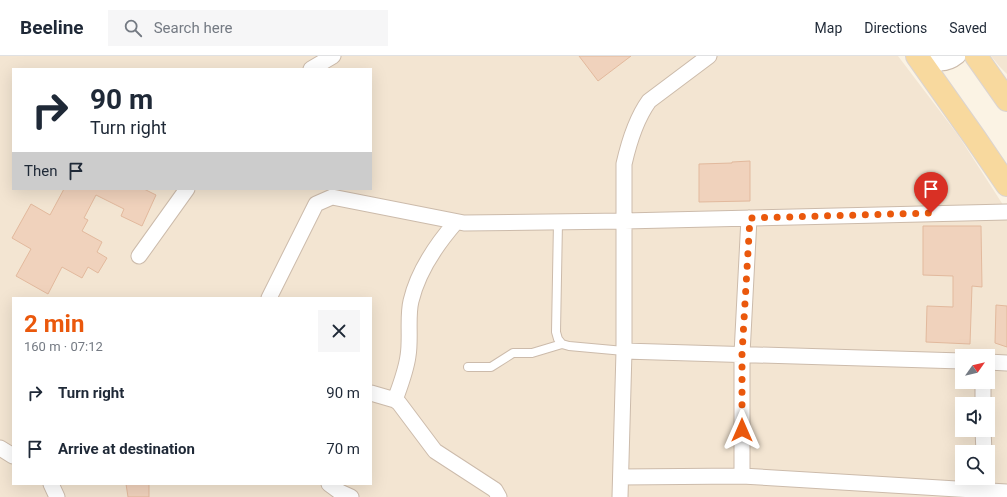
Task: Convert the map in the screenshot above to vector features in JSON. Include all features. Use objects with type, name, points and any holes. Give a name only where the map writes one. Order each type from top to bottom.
[{"type":"main road","points":[[918,56],[1007,185]]},
{"type":"main road","points":[[976,56],[1007,100]]},
{"type":"street","points":[[312,68],[333,56]]},
{"type":"street","points":[[620,497],[624,351],[624,164],[628,147],[644,108],[649,100],[709,56]]},
{"type":"street","points":[[918,56],[943,64],[958,56]]},
{"type":"street","points":[[139,256],[186,190]]},
{"type":"street","points":[[270,297],[316,204],[332,196],[456,222],[470,223],[1007,212]]},
{"type":"street","points":[[742,476],[742,354],[750,218]]},
{"type":"street","points":[[395,400],[405,371],[408,356],[411,302],[420,273],[445,234],[456,222]]},
{"type":"street","points":[[624,351],[955,362]]},
{"type":"street","points":[[995,362],[1007,363]]},
{"type":"street","points":[[372,393],[395,400],[403,406],[435,451],[494,490],[498,497]]},
{"type":"street","points":[[0,448],[12,455]]},
{"type":"street","points":[[621,477],[742,476],[955,484]]},
{"type":"street","points":[[52,485],[57,497]]},
{"type":"street","points":[[330,485],[340,492],[351,497]]},
{"type":"street","points":[[984,485],[1007,492]]},
{"type":"lane","points":[[558,222],[556,332],[558,339],[562,344]]},
{"type":"lane","points":[[468,367],[490,367],[513,353],[532,353],[562,344],[569,346],[624,351]]},
{"type":"shaded area","points":[[0,56],[898,56],[958,135],[1007,211],[1007,497],[0,497]]},
{"type":"shaded area","points":[[991,56],[1007,56],[1007,74],[1000,67]]},
{"type":"building","points":[[579,56],[631,56],[598,81]]},
{"type":"building","points":[[750,161],[750,201],[699,202],[699,164]]},
{"type":"building","points":[[63,190],[146,190],[156,195],[142,226],[121,216],[124,209],[96,195],[84,218],[88,220],[82,231],[102,242],[97,252],[107,258],[98,273],[88,267],[82,278],[62,267],[48,294],[16,276],[31,249],[12,238],[31,204],[50,215]]},
{"type":"building","points":[[923,226],[981,226],[982,287],[972,286],[970,344],[926,342],[927,306],[953,307],[953,276],[923,275]]},
{"type":"building","points":[[996,305],[1007,306],[1007,347],[995,343]]},
{"type":"building","points":[[126,485],[149,485],[149,497],[128,497]]},
{"type":"route","points":[[742,430],[742,354],[750,218],[931,213]]}]
